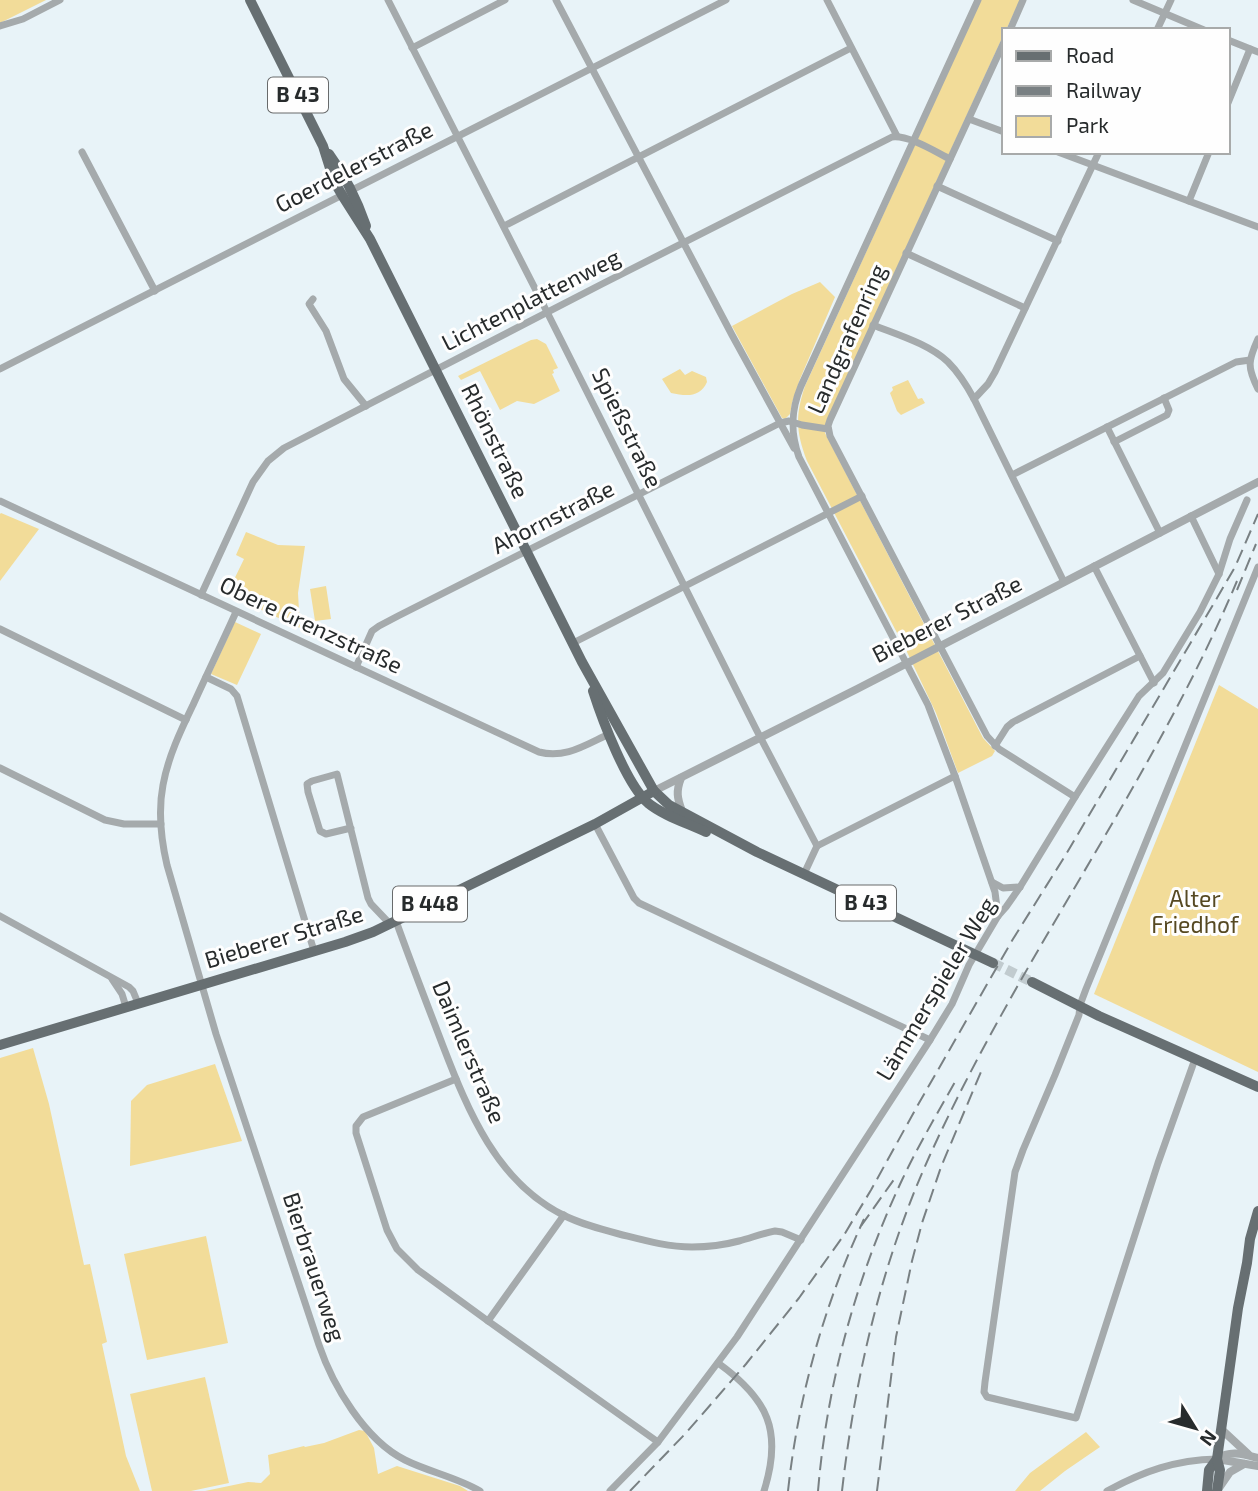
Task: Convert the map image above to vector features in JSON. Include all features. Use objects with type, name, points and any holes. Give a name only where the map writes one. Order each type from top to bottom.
[{"type":"main road","name":"Rhönstraße","points":[[250,0],[323,146],[347,180],[347,193],[572,643],[654,791]]},
{"type":"main road","name":"Rhönstraße","points":[[582,662],[609,734],[642,798]]},
{"type":"main road","name":"B 448","points":[[642,798],[654,791]]},
{"type":"main road","name":"B 43","points":[[654,791],[669,804],[757,852]]},
{"type":"main road","name":"B 43","points":[[642,798],[663,812],[757,852],[993,963]]},
{"type":"main road","name":"Bieberer Straße","points":[[0,1045],[359,937],[595,824],[642,798]]},
{"type":"main road","points":[[1032,982],[1099,1016],[1258,1087]]},
{"type":"main road","points":[[1217,1491],[1220,1470],[1217,1459],[1238,1308],[1250,1240],[1258,1212]]},
{"type":"main road","points":[[1247,1263],[1258,1241]]},
{"type":"main road","points":[[1206,1491],[1209,1470],[1217,1459]]},
{"type":"street","points":[[0,26],[23,19],[60,0]]},
{"type":"street","name":"Spießstraße","points":[[388,0],[817,846]]},
{"type":"street","points":[[412,48],[505,0]]},
{"type":"street","name":"Landgrafenring","points":[[556,0],[797,452],[932,715],[997,899],[998,916]]},
{"type":"street","name":"Goerdelerstraße","points":[[0,369],[726,0]]},
{"type":"street","points":[[827,0],[897,136],[950,159]]},
{"type":"street","name":"Landgrafenring","points":[[797,452],[792,422],[795,401],[801,386],[978,0]]},
{"type":"street","points":[[1133,0],[1199,28]]},
{"type":"street","points":[[1158,28],[1171,0]]},
{"type":"street","points":[[1011,28],[1022,1]]},
{"type":"street","points":[[1230,41],[1254,50],[1230,99]]},
{"type":"street","name":"Landgrafenring","points":[[995,746],[987,736],[828,429],[1002,46]]},
{"type":"street","points":[[504,226],[851,48]]},
{"type":"street","points":[[969,119],[1002,131]]},
{"type":"street","name":"Lichtenplattenweg","points":[[201,595],[248,490],[265,465],[284,448],[897,136]]},
{"type":"street","points":[[82,152],[155,291]]},
{"type":"street","points":[[1063,154],[1258,227]]},
{"type":"street","points":[[974,399],[995,372],[1098,154]]},
{"type":"street","points":[[1189,201],[1208,154]]},
{"type":"street","points":[[937,186],[1058,241]]},
{"type":"street","points":[[906,253],[1026,308]]},
{"type":"street","points":[[313,299],[309,304],[326,331],[341,373],[366,406]]},
{"type":"street","points":[[873,325],[939,355],[960,375],[1064,582]]},
{"type":"street","points":[[1258,339],[1250,360],[1250,370],[1258,388]]},
{"type":"street","points":[[1012,475],[1236,362],[1250,360]]},
{"type":"street","points":[[1114,442],[1167,415],[1170,410],[1164,398]]},
{"type":"street","name":"Ahornstraße","points":[[356,667],[369,635],[379,626],[780,423],[787,421],[828,429]]},
{"type":"street","points":[[1107,427],[1160,533]]},
{"type":"street","name":"Bieberer Straße","points":[[654,791],[1160,533],[1258,479]]},
{"type":"street","points":[[572,643],[862,496]]},
{"type":"street","name":"Lämmerspieler Weg","points":[[610,1491],[658,1441],[719,1363],[757,1309],[947,1014],[975,954],[998,916],[1020,887],[1139,696],[1161,676],[1170,663],[1219,574],[1247,500]]},
{"type":"street","name":"Obere Grenzstraße","points":[[0,501],[544,753],[570,753],[609,734]]},
{"type":"street","points":[[1191,516],[1219,574]]},
{"type":"street","points":[[1094,566],[1154,682]]},
{"type":"street","points":[[1195,1059],[1158,1163],[1076,1418],[987,1397],[984,1392],[985,1382],[1015,1172],[1258,567]]},
{"type":"street","name":"Bierbrauerweg","points":[[236,612],[173,749],[166,772],[161,799],[164,853],[220,1045],[319,1345],[333,1378],[367,1429],[389,1450],[412,1463],[480,1491]]},
{"type":"street","points":[[0,629],[186,720]]},
{"type":"street","points":[[1075,797],[995,746],[1007,727],[1018,719],[1140,656]]},
{"type":"street","points":[[206,677],[231,689],[237,696],[314,951]]},
{"type":"street","points":[[0,768],[105,820],[124,824],[161,824]]},
{"type":"street","name":"Daimlerstraße","points":[[351,828],[326,834],[320,831],[307,785],[337,774],[351,828],[368,898],[371,904],[393,923],[477,1125],[488,1144],[517,1180],[564,1215],[613,1232],[673,1246],[724,1245],[775,1231],[801,1240]]},
{"type":"street","points":[[804,874],[817,846],[955,776]]},
{"type":"street","points":[[681,778],[677,796],[682,811]]},
{"type":"street","points":[[595,824],[634,898],[642,905],[930,1040]]},
{"type":"street","points":[[991,881],[1003,888],[1020,887]]},
{"type":"street","points":[[0,916],[133,991],[138,1003]]},
{"type":"street","points":[[112,978],[126,1007]]},
{"type":"street","points":[[456,1079],[363,1117],[357,1122],[355,1129],[387,1230],[394,1244],[418,1270],[658,1441]]},
{"type":"street","points":[[488,1321],[564,1215]]},
{"type":"street","points":[[719,1363],[754,1394],[769,1423],[772,1450],[764,1491]]},
{"type":"street","points":[[1222,1429],[1254,1457]]},
{"type":"street","points":[[1217,1459],[1231,1452],[1254,1457]]},
{"type":"street","points":[[1107,1491],[1164,1466],[1190,1460],[1217,1459],[1258,1466]]},
{"type":"street","points":[[1217,1491],[1230,1472],[1244,1464]]},
{"type":"green space","points":[[0,0],[46,0],[0,23]]},
{"type":"green space","points":[[981,0],[1020,0],[1007,28],[1002,28],[1002,38],[826,422],[825,433],[983,738],[995,751],[992,756],[958,773],[936,713],[907,652],[807,461],[799,432],[798,415],[805,386]]},
{"type":"green space","points":[[820,282],[835,297],[800,379],[790,414],[785,419],[782,418],[732,326]]},
{"type":"green space","points":[[537,339],[546,344],[558,368],[553,370],[552,374],[560,391],[534,404],[517,401],[500,410],[480,371],[461,380],[458,376],[531,340]]},
{"type":"green space","points":[[680,369],[685,375],[692,371],[706,377],[707,382],[701,391],[692,395],[671,393],[662,379]]},
{"type":"green space","points":[[908,380],[918,399],[922,398],[925,403],[901,415],[890,393],[892,387]]},
{"type":"green space","points":[[0,514],[39,529],[0,581]]},
{"type":"green space","points":[[246,532],[278,545],[305,546],[298,593],[300,628],[227,594],[244,559],[236,555]]},
{"type":"green space","points":[[326,586],[331,619],[315,621],[310,589]]},
{"type":"green space","points":[[235,622],[261,634],[237,685],[211,674]]},
{"type":"green space","name":"Alter Friedhof","points":[[1219,685],[1258,709],[1258,1072],[1094,994]]},
{"type":"green space","points":[[33,1048],[49,1104],[84,1265],[90,1264],[107,1342],[102,1344],[126,1456],[140,1491],[0,1491],[0,1058]]},
{"type":"green space","points":[[215,1064],[242,1141],[130,1166],[131,1101],[147,1085]]},
{"type":"green space","points":[[206,1236],[228,1343],[147,1360],[124,1254]]},
{"type":"green space","points":[[205,1377],[229,1483],[191,1491],[152,1491],[130,1394]]},
{"type":"green space","points":[[359,1430],[365,1431],[374,1448],[378,1474],[397,1466],[468,1491],[205,1491],[248,1482],[261,1483],[270,1474],[268,1455],[324,1443]]},
{"type":"green space","points":[[1086,1432],[1100,1447],[1040,1491],[1015,1491],[1030,1473]]},
{"type":"tunnel","points":[[993,963],[1032,982]]},
{"type":"railway","points":[[630,1491],[685,1434],[746,1364],[799,1298],[844,1235],[1013,939],[1065,856],[1235,567],[1258,514]]},
{"type":"railway","points":[[1237,590],[1256,544]]},
{"type":"railway","points":[[842,1491],[854,1405],[873,1320],[898,1236],[930,1155],[1004,1010],[1166,727],[1237,581]]},
{"type":"railway","points":[[877,1491],[896,1337],[912,1261],[941,1167],[983,1067]]},
{"type":"railway","points":[[818,1491],[836,1371],[858,1293],[902,1180],[955,1082]]},
{"type":"railway","points":[[861,1226],[895,1178]]},
{"type":"railway","points":[[788,1491],[798,1421],[815,1352],[837,1285],[864,1219]]}]
